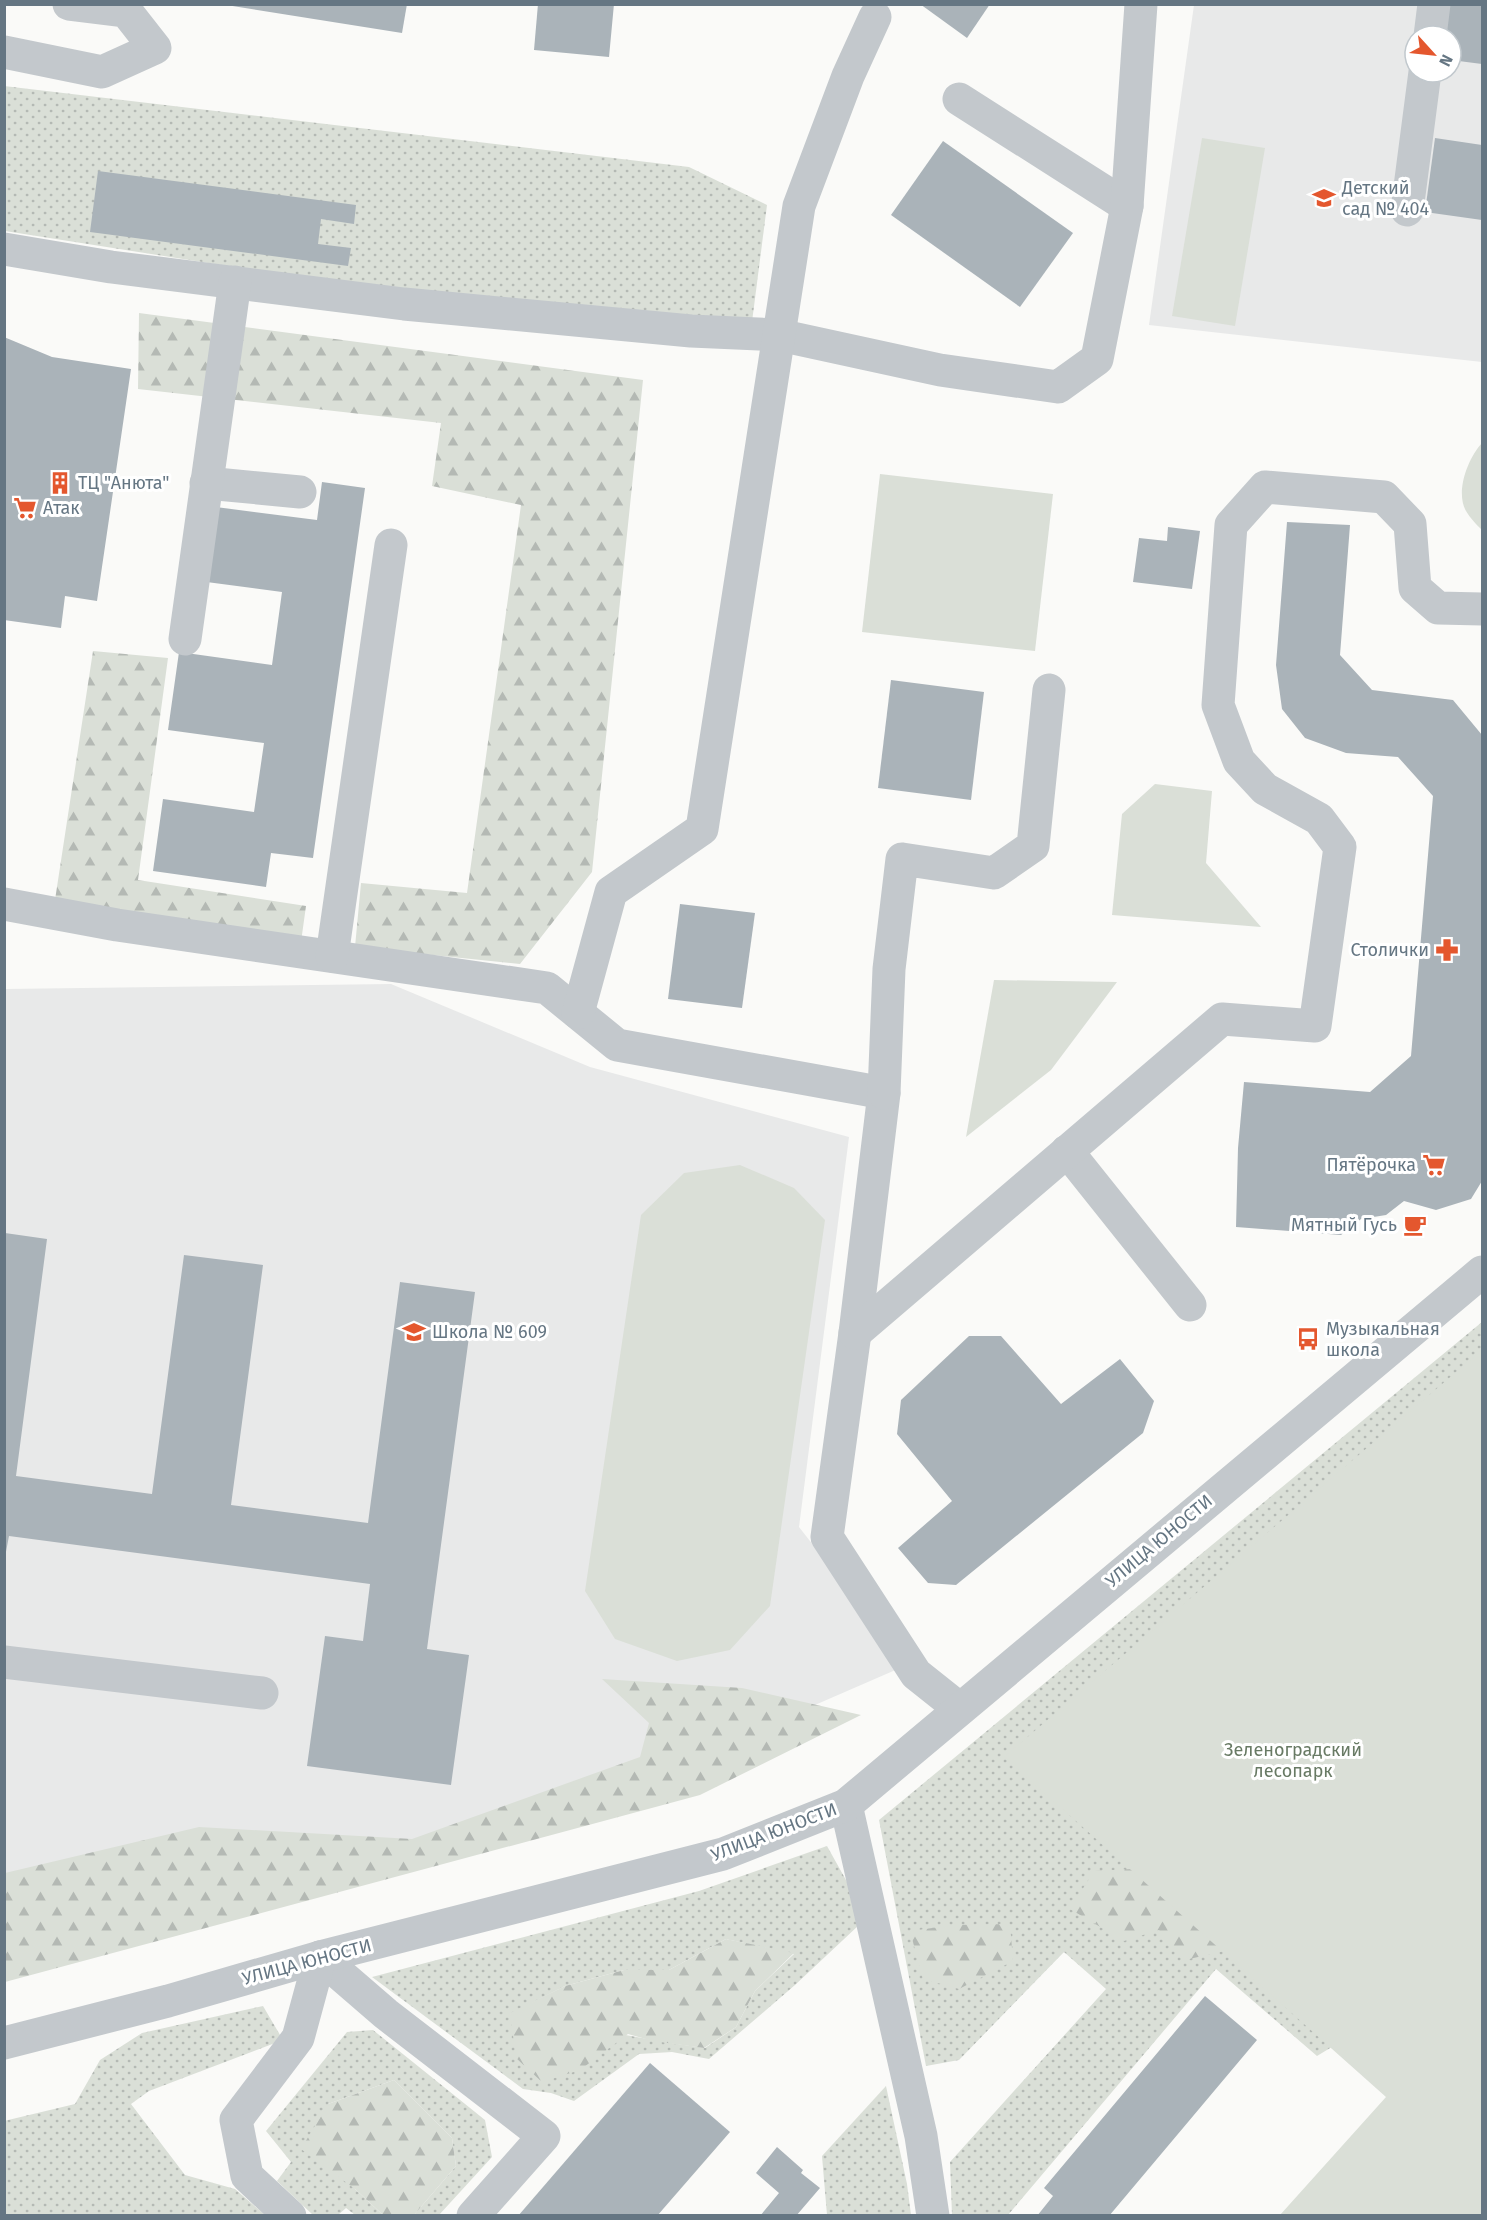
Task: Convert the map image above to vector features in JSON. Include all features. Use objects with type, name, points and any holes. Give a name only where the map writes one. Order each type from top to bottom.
[{"type":"street","points":[[4,52],[102,72],[155,48],[126,11],[69,4]]},
{"type":"street","points":[[4,249],[111,267],[404,304],[691,331],[779,335],[940,370],[1058,387],[1097,359],[1127,206],[1141,4]]},
{"type":"street","points":[[1432,24],[1434,4]]},
{"type":"street","points":[[578,1013],[611,892],[702,829],[799,206],[848,76],[875,17]]},
{"type":"street","points":[[1407,210],[1423,84]]},
{"type":"street","points":[[958,99],[1127,206]]},
{"type":"street","points":[[185,639],[235,282]]},
{"type":"street","points":[[206,483],[300,492]]},
{"type":"street","points":[[855,1333],[1222,1020],[1315,1026],[1340,847],[1319,819],[1265,789],[1239,762],[1218,705],[1231,525],[1264,487],[1384,497],[1410,524],[1415,588],[1438,608],[1482,609]]},
{"type":"street","points":[[332,956],[391,545]]},
{"type":"street","points":[[960,1709],[916,1674],[827,1537],[884,1093],[889,969],[902,859],[994,873],[1033,846],[1049,690]]},
{"type":"street","points":[[4,904],[117,925],[547,987],[617,1045],[884,1093]]},
{"type":"street","points":[[1067,1151],[1190,1305]]},
{"type":"street","name":"УЛИЦА ЮНОСТИ","points":[[4,2043],[168,2001],[320,1957],[723,1854],[846,1804],[1482,1272]]},
{"type":"street","points":[[4,1662],[262,1693]]},
{"type":"street","points":[[846,1804],[921,2136],[933,2216]]},
{"type":"street","points":[[290,2216],[247,2176],[236,2120],[298,2038],[320,1957],[386,2014],[544,2136],[473,2216]]},
{"type":"shaded area","name":"Детский сад № 404","points":[[1194,5],[1482,5],[1482,362],[1149,325]]},
{"type":"shaded area","name":"Школа № 609","points":[[391,984],[590,1067],[849,1137],[799,1527],[907,1665],[596,1800],[5,1964],[5,989]]},
{"type":"green space","points":[[4,86],[689,167],[767,205],[752,322],[348,285],[5,231]]},
{"type":"green space","points":[[1202,138],[1265,148],[1235,326],[1172,316]]},
{"type":"green space","points":[[139,313],[643,380],[592,872],[520,964],[355,947],[361,883],[467,893],[521,505],[432,486],[441,423],[138,389]]},
{"type":"green space","points":[[1482,443],[1482,530],[1466,511],[1462,494],[1468,466]]},
{"type":"green space","points":[[880,474],[1053,494],[1035,651],[862,632]]},
{"type":"green space","points":[[93,651],[168,658],[138,880],[306,906],[301,942],[55,900]]},
{"type":"green space","points":[[1155,784],[1212,791],[1206,863],[1261,927],[1112,915],[1122,814]]},
{"type":"green space","points":[[994,980],[1117,982],[1051,1070],[966,1137]]},
{"type":"green space","points":[[740,1165],[794,1188],[825,1220],[770,1606],[730,1650],[677,1661],[615,1639],[585,1591],[641,1215],[684,1173]]},
{"type":"green space","name":"Зеленоградский лесопарк","points":[[1482,1322],[1482,1416],[1368,2025],[1317,2056],[1216,1969],[1008,2215],[952,2215],[950,2162],[1106,1989],[1064,1952],[959,2060],[926,2066],[879,1820]]},
{"type":"green space","name":"Зеленоградский лесопарк","points":[[1482,1350],[1482,2215],[1280,2215],[1386,2097],[1004,1757]]},
{"type":"green space","points":[[602,1679],[742,1688],[861,1715],[700,1795],[5,1982],[5,1873],[199,1827],[412,1839],[640,1757],[649,1723]]},
{"type":"green space","points":[[827,1846],[856,1898],[859,1925],[795,1985],[709,2059],[672,2052],[639,2054],[574,2101],[551,2093],[523,2089],[372,1977],[699,1891]],"holes":[[[726,1939],[794,1954],[755,1991],[736,2027],[705,2048],[510,2014],[565,1986],[624,1970],[669,1970]]]},
{"type":"green space","points":[[1153,1868],[1237,1948],[1185,1960],[1159,1930],[1124,1941],[1070,1909],[1094,1871]]},
{"type":"green space","points":[[1010,1924],[1013,1961],[959,1989],[923,1979],[910,1931],[955,1925]]},
{"type":"green space","points":[[726,1939],[794,1953],[755,1991],[736,2027],[704,2048],[653,2041],[628,2034],[580,2070],[542,2082],[516,2058],[510,2013],[565,1986],[624,1970],[669,1970]]},
{"type":"green space","points":[[263,2006],[283,2040],[149,2091],[131,2104],[185,2175],[235,2189],[265,2215],[5,2215],[4,2121],[75,2104],[100,2060],[142,2033]]},
{"type":"green space","points":[[373,2030],[485,2120],[492,2157],[439,2215],[414,2215],[456,2166],[452,2138],[394,2080],[328,2104],[355,2189],[383,2215],[355,2215],[346,2208],[338,2215],[313,2215],[277,2181],[291,2162],[266,2131],[347,2032]]},
{"type":"green space","points":[[394,2080],[452,2138],[456,2166],[414,2215],[383,2215],[355,2189],[301,2149],[328,2104]]},
{"type":"green space","points":[[886,2086],[907,2184],[911,2215],[827,2215],[822,2156]]},
{"type":"building","points":[[220,4],[407,4],[402,33]]},
{"type":"building","points":[[538,4],[614,4],[609,57],[534,50]]},
{"type":"building","points":[[920,4],[990,4],[967,38]]},
{"type":"building","points":[[1448,4],[1482,4],[1482,64],[1463,62],[1463,24],[1446,24]]},
{"type":"building","points":[[1435,138],[1482,145],[1482,220],[1425,212]]},
{"type":"building","points":[[943,141],[1073,233],[1020,307],[891,215]]},
{"type":"building","points":[[98,171],[356,205],[354,224],[321,219],[318,244],[351,248],[348,266],[90,232]]},
{"type":"building","name":"ТЦ \"Анюта\"","points":[[4,337],[52,357],[131,369],[97,601],[65,596],[61,628],[4,620]]},
{"type":"building","points":[[322,482],[365,488],[313,858],[271,853],[266,887],[153,871],[163,799],[254,812],[264,743],[168,730],[179,652],[272,665],[282,592],[199,581],[208,506],[317,520]]},
{"type":"building","points":[[1287,522],[1350,525],[1340,655],[1372,690],[1453,700],[1482,735],[1482,1181],[1471,1199],[1436,1210],[1404,1201],[1386,1215],[1361,1219],[1341,1235],[1236,1227],[1238,1148],[1244,1082],[1370,1092],[1411,1056],[1433,796],[1398,757],[1346,753],[1305,738],[1282,709],[1276,665]]},
{"type":"building","points":[[1168,527],[1200,531],[1192,589],[1133,582],[1139,538],[1167,541]]},
{"type":"building","points":[[891,680],[984,692],[971,800],[878,788]]},
{"type":"building","points":[[680,904],[755,913],[742,1008],[668,999]]},
{"type":"building","points":[[5,1233],[47,1239],[16,1476],[152,1494],[184,1255],[263,1265],[231,1505],[368,1523],[400,1282],[475,1292],[427,1649],[469,1655],[451,1785],[307,1766],[325,1636],[363,1641],[370,1584],[9,1536],[5,1557]]},
{"type":"building","points":[[969,1336],[1001,1336],[1061,1404],[1120,1359],[1154,1401],[1143,1433],[956,1585],[928,1583],[898,1548],[952,1501],[897,1434],[901,1400]]},
{"type":"building","points":[[1205,1996],[1257,2040],[1109,2216],[1037,2216],[1053,2196],[1044,2188]]},
{"type":"building","points":[[650,2063],[730,2132],[657,2216],[518,2216]]},
{"type":"building","points":[[777,2147],[803,2170],[801,2173],[820,2188],[796,2216],[760,2216],[779,2193],[756,2173]]},
{"type":"place","name":"Детский сад № 404","points":[[1324,198]]},
{"type":"place","name":"ТЦ \"Анюта\"","points":[[60,483]]},
{"type":"place","name":"Атак","points":[[25,508]]},
{"type":"place","name":"Столички","points":[[1447,950]]},
{"type":"place","name":"Пятёрочка","points":[[1434,1165]]},
{"type":"place","name":"Мятный Гусь","points":[[1415,1225]]},
{"type":"place","name":"Школа № 609","points":[[414,1332]]},
{"type":"place","name":"Музыкальная школа","points":[[1308,1339]]}]
